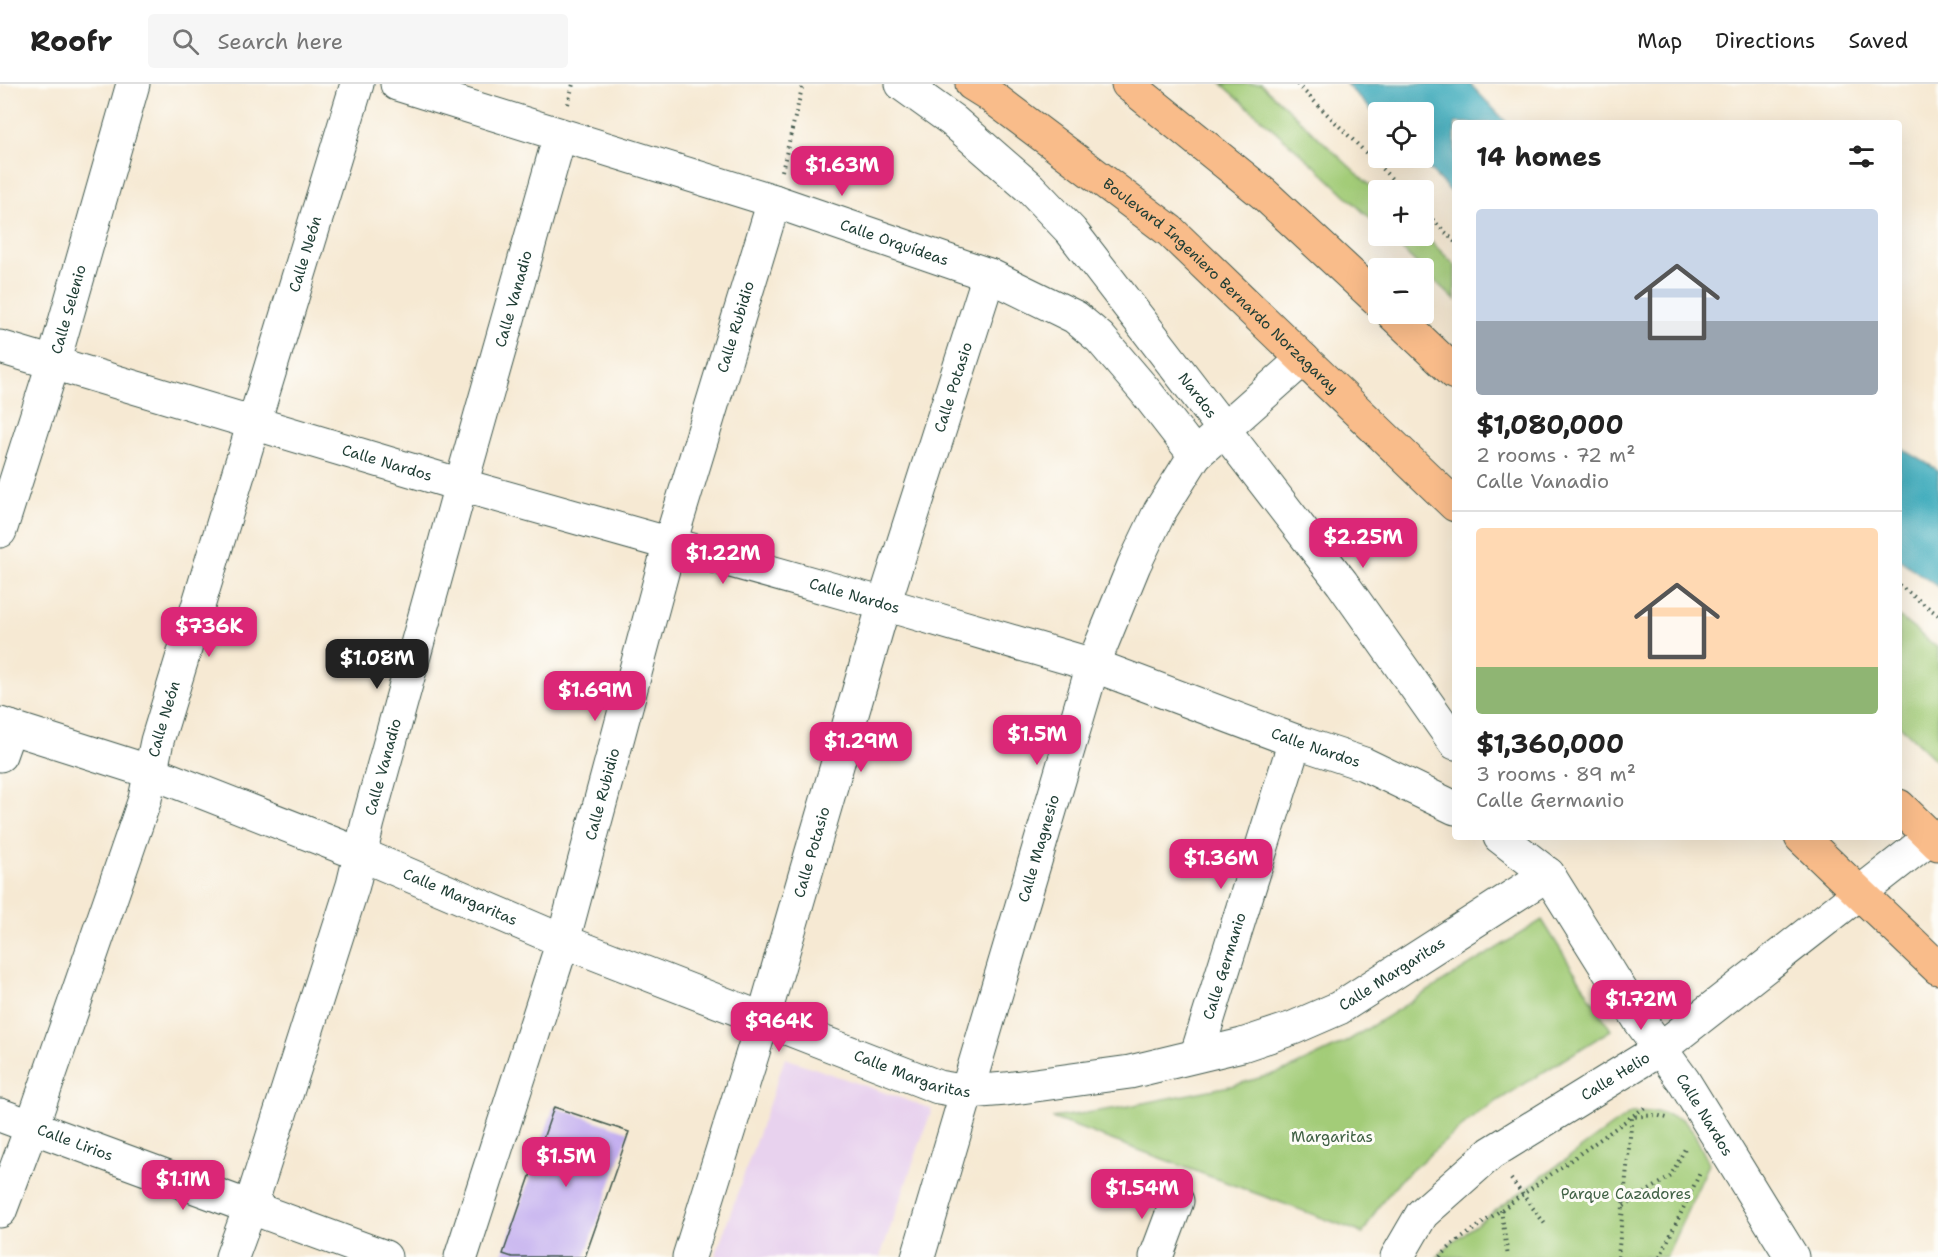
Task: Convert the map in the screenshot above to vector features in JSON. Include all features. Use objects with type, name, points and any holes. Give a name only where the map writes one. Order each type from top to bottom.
[{"type":"highway","name":"Boulevard Ingeniero Bernardo Norzagaray","points":[[972,84],[1170,231],[1452,502]]},
{"type":"highway","points":[[1128,84],[1264,194],[1368,291]]},
{"type":"highway","points":[[1404,324],[1452,370]]},
{"type":"highway","points":[[1902,809],[1934,840]]},
{"type":"highway","points":[[1804,840],[1938,968]]},
{"type":"street","name":"Calle Selenio","points":[[0,531],[53,364],[133,84]]},
{"type":"street","name":"Calle Neón","points":[[0,1211],[32,1126],[145,799],[157,741],[357,84]]},
{"type":"street","name":"Calle Orquídeas","points":[[397,84],[774,201],[989,275],[1075,317],[1100,338],[1146,392],[1195,456]]},
{"type":"street","name":"Nardos","points":[[902,84],[952,120],[1030,188],[1071,231],[1342,583],[1452,739]]},
{"type":"street","name":"Calle Vanadio","points":[[232,1257],[250,1208],[353,885],[371,810],[560,135]]},
{"type":"street","name":"Calle Rubidio","points":[[461,1257],[563,941],[669,543],[774,201]]},
{"type":"street","name":"Calle Potasio","points":[[689,1257],[763,1020],[884,604],[989,275]]},
{"type":"street","name":"Calle Nardos","points":[[0,347],[461,485],[1093,665],[1295,741],[1364,764],[1452,807]]},
{"type":"street","name":"Calle Magnesio","points":[[918,1257],[1093,665],[1134,565],[1160,511],[1195,456],[1303,359]]},
{"type":"street","name":"Calle Margaritas","points":[[3,736],[151,772],[360,854],[563,941],[763,1020],[938,1087],[968,1092],[1130,1072],[1242,1045],[1293,1028],[1339,1008],[1548,874]]},
{"type":"street","name":"Calle Germanio","points":[[1197,1054],[1295,741]]},
{"type":"street","name":"Calle Nardos","points":[[1504,840],[1548,874],[1640,1021],[1683,1080],[1792,1257]]},
{"type":"street","points":[[1523,840],[1548,874]]},
{"type":"street","name":"Calle Helio","points":[[1396,1257],[1422,1214],[1491,1152],[1660,1049],[1860,894],[1934,840]]},
{"type":"street","name":"Calle Lirios","points":[[0,1115],[385,1257]]},
{"type":"street","points":[[1156,1257],[1177,1201]]},
{"type":"path","points":[[774,201],[803,84]]},
{"type":"path","points":[[1297,84],[1393,180]]},
{"type":"path","points":[[1434,221],[1452,239]]},
{"type":"path","points":[[1902,587],[1938,615]]},
{"type":"path","points":[[1440,1257],[1452,1245],[1648,1105]]},
{"type":"path","points":[[1618,1257],[1632,1117]]},
{"type":"path","points":[[1623,1207],[1670,1177],[1686,1145]]},
{"type":"path","points":[[1491,1152],[1545,1224]]},
{"type":"path","points":[[1660,1257],[1705,1164]]},
{"type":"path","points":[[1502,1210],[1508,1257]]},
{"type":"shaded area","points":[[785,1058],[932,1109],[880,1257],[715,1257]]},
{"type":"green space","points":[[1222,84],[1261,84],[1368,184],[1368,216]]},
{"type":"green space","points":[[1434,245],[1452,262],[1452,297],[1434,280],[1434,258],[1411,258],[1398,246]]},
{"type":"green space","points":[[1902,619],[1938,648],[1938,762],[1902,728]]},
{"type":"green space","name":"Margaritas","points":[[1542,920],[1611,1030],[1478,1113],[1400,1180],[1379,1206],[1363,1233],[1052,1118],[1119,1108],[1235,1085],[1287,1070],[1346,1042]]},
{"type":"green space","name":"Parque Cazadores","points":[[1657,1112],[1682,1119],[1694,1133],[1709,1164],[1666,1257],[1437,1257],[1451,1243],[1631,1113]]},
{"type":"water","points":[[1346,84],[1470,84],[1504,120],[1452,120],[1452,193],[1428,168],[1434,168],[1434,102],[1368,102],[1368,107]]},
{"type":"water","points":[[1902,449],[1938,470],[1938,587],[1902,561]]},
{"type":"building","points":[[554,1107],[629,1132],[585,1257],[512,1257],[503,1254]]}]
